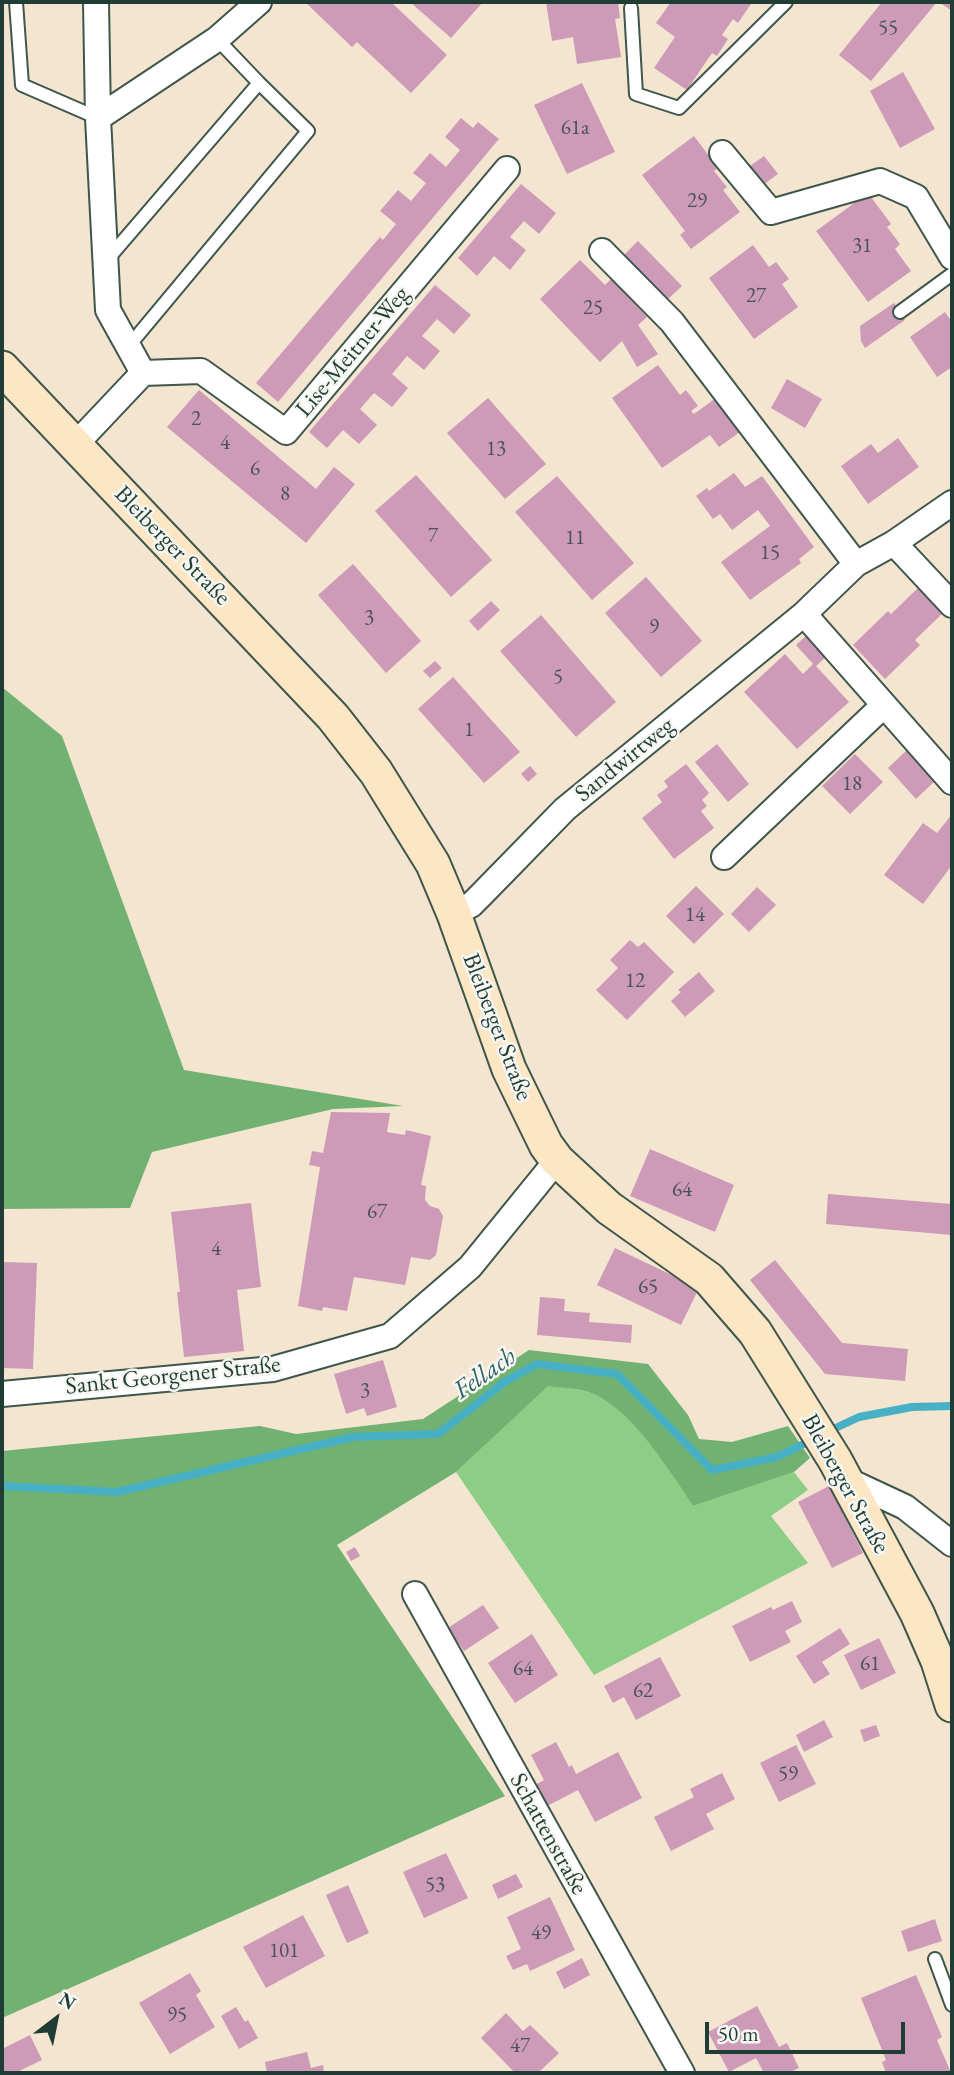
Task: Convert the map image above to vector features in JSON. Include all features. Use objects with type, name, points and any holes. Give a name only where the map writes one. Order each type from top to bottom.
[{"type":"main road","name":"Bleiberger Straße","points":[[2,368],[333,717],[358,747],[415,832],[433,864],[454,914],[509,1069],[546,1144],[557,1160],[609,1208],[709,1279],[755,1332],[840,1470],[917,1613],[938,1661],[952,1705]]},
{"type":"street","points":[[75,445],[143,373],[108,310],[98,118],[96,2]]},
{"type":"street","points":[[98,118],[217,39],[259,2]]},
{"type":"street","points":[[722,153],[771,212],[880,181],[916,197],[952,257]]},
{"type":"street","name":"Lise-Meitner-Weg","points":[[143,373],[201,371],[286,432],[507,169]]},
{"type":"street","points":[[602,251],[672,322],[856,564]]},
{"type":"street","name":"Sandwirtweg","points":[[454,914],[477,900],[565,809],[804,614],[856,564],[894,543],[952,503]]},
{"type":"street","points":[[894,543],[952,605]]},
{"type":"street","points":[[804,614],[952,782]]},
{"type":"street","points":[[724,857],[884,705]]},
{"type":"street","name":"Sankt Georgener Straße","points":[[2,1394],[272,1369],[390,1336],[470,1266],[557,1160]]},
{"type":"street","points":[[840,1470],[905,1507],[952,1544]]},
{"type":"street","name":"Schattenstraße","points":[[415,1594],[682,2073]]},
{"type":"lane","points":[[16,2],[22,85],[98,118]]},
{"type":"lane","points":[[631,8],[636,94],[679,108],[786,2]]},
{"type":"lane","points":[[128,347],[308,131],[217,39]]},
{"type":"lane","points":[[106,261],[258,83]]},
{"type":"lane","points":[[900,312],[952,274]]},
{"type":"lane","points":[[935,1959],[952,2005]]},
{"type":"green space","points":[[2,687],[62,736],[184,1070],[403,1106],[333,1109],[152,1152],[130,1208],[2,1209]]},
{"type":"green space","points":[[529,1350],[648,1364],[688,1415],[699,1439],[732,1442],[788,1426],[810,1458],[794,1472],[693,1506],[648,1442],[621,1412],[591,1393],[548,1386],[456,1472],[337,1545],[505,1796],[2,2018],[2,1451],[260,1426],[296,1434],[423,1419]]},
{"type":"green space","points":[[548,1385],[591,1393],[621,1412],[649,1442],[693,1506],[794,1472],[808,1490],[771,1516],[808,1563],[594,1675],[456,1472]]},
{"type":"building","points":[[305,2],[391,2],[447,55],[411,93],[357,42],[352,47]]},
{"type":"building","points":[[410,2],[483,2],[451,38]]},
{"type":"building","points":[[546,2],[618,2],[620,18],[615,19],[621,57],[577,64],[573,37],[552,41]]},
{"type":"building","points":[[671,2],[751,4],[738,23],[733,19],[722,35],[728,39],[717,56],[712,53],[687,90],[654,68],[675,37],[656,23]]},
{"type":"building","points":[[882,2],[937,2],[871,81],[839,55]]},
{"type":"building","points":[[939,2],[952,2],[952,11]]},
{"type":"building","points":[[903,72],[935,129],[900,148],[870,91]]},
{"type":"building","points":[[582,83],[615,152],[567,174],[534,105]]},
{"type":"building","points":[[461,118],[473,128],[478,122],[499,139],[278,402],[256,383],[380,237],[383,240],[396,224],[380,211],[398,190],[411,201],[426,183],[413,173],[430,153],[446,167],[460,150],[445,137]]},
{"type":"building","points":[[694,136],[718,168],[714,171],[727,187],[723,190],[740,212],[691,249],[680,235],[685,231],[642,175]]},
{"type":"building","points":[[764,156],[778,174],[763,185],[750,166]]},
{"type":"building","points":[[521,184],[556,213],[539,234],[524,221],[510,237],[526,250],[510,270],[494,256],[477,276],[458,258]]},
{"type":"building","points":[[868,193],[891,224],[887,227],[900,244],[895,249],[911,271],[868,302],[816,231]]},
{"type":"building","points":[[638,241],[682,286],[666,301],[622,257]]},
{"type":"building","points":[[753,245],[769,267],[776,262],[789,279],[782,284],[798,307],[754,339],[709,278]]},
{"type":"building","points":[[580,260],[605,285],[611,279],[647,317],[638,325],[658,354],[637,367],[622,341],[600,362],[540,299]]},
{"type":"building","points":[[435,285],[471,315],[454,334],[437,319],[422,336],[440,351],[424,370],[407,356],[392,374],[408,388],[392,407],[374,393],[360,409],[377,425],[359,444],[343,430],[327,448],[309,432]]},
{"type":"building","points":[[894,303],[905,320],[865,348],[861,341],[860,326]]},
{"type":"building","points":[[945,312],[952,322],[952,367],[937,377],[910,337]]},
{"type":"building","points":[[658,365],[680,395],[686,390],[698,406],[691,411],[694,414],[716,398],[740,432],[719,447],[710,435],[662,468],[612,398]]},
{"type":"building","points":[[787,379],[822,399],[805,428],[771,408]]},
{"type":"building","points":[[199,390],[316,489],[334,467],[355,484],[306,543],[167,427]]},
{"type":"building","points":[[488,398],[546,464],[505,499],[447,433]]},
{"type":"building","points":[[898,438],[919,467],[868,504],[841,466],[871,444],[878,453]]},
{"type":"building","points":[[734,473],[745,487],[762,476],[814,547],[799,559],[801,563],[750,600],[721,562],[770,526],[758,510],[732,530],[720,514],[713,519],[696,496],[707,488],[709,491]]},
{"type":"building","points":[[416,475],[492,560],[451,597],[375,511]]},
{"type":"building","points":[[557,476],[634,563],[592,600],[515,512]]},
{"type":"building","points":[[353,564],[421,641],[386,673],[318,595]]},
{"type":"building","points":[[646,577],[702,641],[661,677],[605,613]]},
{"type":"building","points":[[919,587],[944,612],[915,640],[920,645],[885,679],[853,645],[888,611],[891,614]]},
{"type":"building","points":[[491,601],[500,610],[478,631],[469,621]]},
{"type":"building","points":[[541,615],[616,702],[576,737],[500,651]]},
{"type":"building","points":[[808,634],[828,655],[816,666],[849,702],[797,749],[744,692],[785,654],[803,674],[813,664],[796,645]]},
{"type":"building","points":[[435,661],[442,668],[430,678],[423,671]]},
{"type":"building","points":[[453,677],[520,752],[484,783],[418,709]]},
{"type":"building","points":[[717,744],[749,784],[728,802],[695,762]]},
{"type":"building","points":[[908,749],[936,780],[916,799],[888,768]]},
{"type":"building","points":[[855,754],[883,782],[850,814],[822,786]]},
{"type":"building","points":[[686,764],[709,793],[702,800],[707,806],[701,811],[714,828],[674,859],[642,818],[662,802],[657,795],[668,787],[664,781]]},
{"type":"building","points":[[530,766],[537,774],[528,782],[521,774]]},
{"type":"building","points":[[952,814],[952,865],[923,904],[884,875],[923,823],[937,833]]},
{"type":"building","points":[[696,886],[724,914],[694,944],[666,916]]},
{"type":"building","points":[[757,887],[776,905],[749,932],[731,914]]},
{"type":"building","points":[[630,940],[638,947],[644,942],[674,972],[627,1020],[596,990],[618,968],[610,960]]},
{"type":"building","points":[[699,972],[715,991],[685,1017],[671,1001],[681,992],[678,990]]},
{"type":"building","points":[[331,1112],[390,1113],[387,1132],[405,1135],[406,1130],[431,1136],[421,1185],[426,1186],[425,1200],[430,1206],[439,1209],[443,1216],[436,1255],[430,1260],[411,1257],[405,1285],[354,1277],[347,1311],[323,1307],[322,1311],[298,1306],[320,1167],[309,1165],[312,1151],[323,1153]]},
{"type":"building","points":[[650,1149],[734,1185],[715,1232],[630,1196]]},
{"type":"building","points":[[828,1194],[952,1204],[952,1235],[826,1224]]},
{"type":"building","points":[[251,1203],[261,1287],[237,1290],[244,1351],[184,1357],[171,1212]]},
{"type":"building","points":[[615,1248],[699,1288],[681,1325],[597,1285]]},
{"type":"building","points":[[775,1260],[842,1343],[908,1349],[905,1381],[825,1374],[750,1280]]},
{"type":"building","points":[[2,1262],[37,1263],[33,1369],[2,1368]]},
{"type":"building","points":[[540,1297],[565,1299],[564,1311],[590,1313],[589,1322],[632,1325],[631,1343],[537,1335]]},
{"type":"building","points":[[383,1360],[397,1407],[367,1416],[364,1408],[346,1414],[334,1374]]},
{"type":"building","points":[[829,1486],[863,1553],[832,1568],[798,1502]]},
{"type":"building","points":[[355,1547],[360,1556],[351,1561],[346,1552]]},
{"type":"building","points":[[792,1601],[802,1622],[785,1631],[791,1642],[750,1662],[732,1626],[771,1607],[773,1610]]},
{"type":"building","points":[[483,1605],[499,1628],[464,1651],[448,1628]]},
{"type":"building","points":[[840,1628],[850,1644],[822,1662],[830,1674],[814,1684],[796,1656]]},
{"type":"building","points":[[532,1634],[558,1675],[515,1703],[488,1663]]},
{"type":"building","points":[[879,1638],[896,1673],[861,1690],[844,1655]]},
{"type":"building","points":[[660,1657],[681,1696],[636,1720],[624,1697],[613,1703],[604,1686]]},
{"type":"building","points":[[824,1720],[833,1737],[804,1752],[796,1735]]},
{"type":"building","points":[[876,1725],[880,1736],[864,1742],[860,1730]]},
{"type":"building","points":[[556,1742],[569,1767],[572,1765],[576,1774],[618,1752],[642,1798],[595,1822],[578,1790],[547,1806],[535,1785],[544,1780],[531,1755]]},
{"type":"building","points":[[796,1745],[816,1784],[779,1802],[760,1763]]},
{"type":"building","points":[[722,1773],[735,1799],[706,1814],[714,1829],[671,1851],[654,1817],[694,1797],[690,1789]]},
{"type":"building","points":[[446,1853],[468,1898],[424,1918],[403,1872]]},
{"type":"building","points":[[516,1874],[523,1887],[498,1899],[492,1885]]},
{"type":"building","points":[[348,1885],[369,1933],[347,1943],[326,1895]]},
{"type":"building","points":[[550,1897],[575,1950],[530,1971],[527,1964],[513,1970],[506,1956],[521,1949],[507,1917]]},
{"type":"building","points":[[303,1915],[325,1956],[266,1988],[243,1947]]},
{"type":"building","points":[[935,1919],[942,1941],[908,1952],[901,1931]]},
{"type":"building","points":[[582,1958],[590,1975],[564,1989],[556,1972]]},
{"type":"building","points":[[190,1973],[201,1991],[196,1995],[215,2027],[170,2054],[139,2003]]},
{"type":"building","points":[[916,1975],[942,2037],[937,2040],[951,2073],[886,2073],[882,2062],[886,2060],[861,1998]]},
{"type":"building","points":[[757,2006],[779,2047],[787,2043],[799,2068],[788,2073],[764,2073],[756,2058],[729,2072],[708,2032]]},
{"type":"building","points":[[236,2007],[245,2022],[248,2020],[258,2038],[239,2049],[221,2016]]},
{"type":"building","points":[[506,2013],[523,2031],[530,2025],[559,2053],[538,2073],[515,2073],[481,2038]]},
{"type":"building","points":[[30,2035],[42,2060],[15,2073],[2,2073],[2,2049]]},
{"type":"building","points":[[307,2052],[311,2068],[323,2065],[324,2073],[267,2073],[265,2062]]},
{"type":"waterway","name":"Fellach","points":[[2,1486],[117,1492],[353,1437],[438,1434],[506,1381],[537,1364],[617,1374],[712,1470],[777,1457],[812,1440]]},
{"type":"waterway","name":"Fellach","points":[[827,1432],[859,1417],[912,1407],[952,1406]]}]
